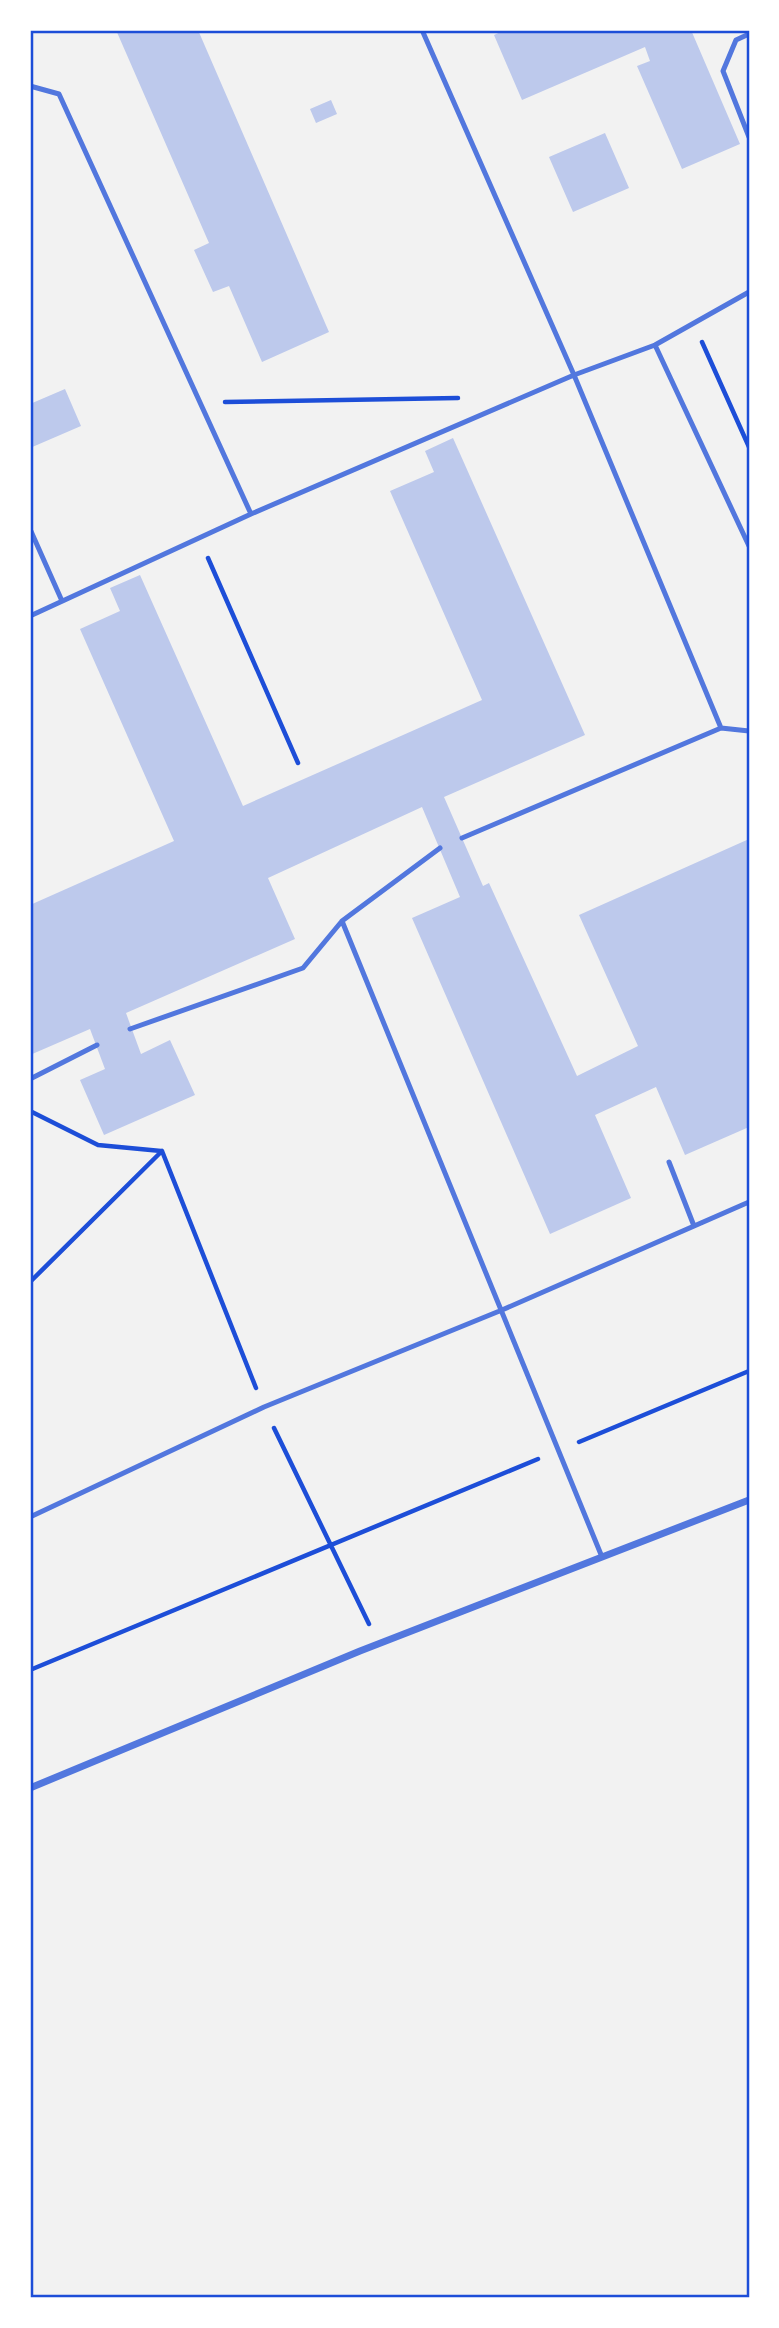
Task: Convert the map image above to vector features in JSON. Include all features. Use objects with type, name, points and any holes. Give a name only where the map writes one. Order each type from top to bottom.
[{"type":"street","points":[[30,1788],[254,1694],[749,1500]]},
{"type":"lane","points":[[422,30],[574,375],[721,728]]},
{"type":"lane","points":[[749,34],[736,40],[723,71],[749,137]]},
{"type":"lane","points":[[30,86],[59,94],[251,514]]},
{"type":"lane","points":[[30,616],[251,514],[574,375],[655,345],[749,292]]},
{"type":"lane","points":[[655,345],[749,546]]},
{"type":"lane","points":[[30,529],[62,601]]},
{"type":"lane","points":[[462,838],[721,728],[749,731]]},
{"type":"lane","points":[[130,1028],[303,968],[342,921],[440,848]]},
{"type":"lane","points":[[342,921],[602,1557]]},
{"type":"lane","points":[[30,1079],[97,1045]]},
{"type":"lane","points":[[668,1162],[694,1226]]},
{"type":"lane","points":[[30,1517],[264,1407],[502,1310],[749,1202]]},
{"type":"path","points":[[694,323],[749,447]]},
{"type":"path","points":[[200,402],[469,398]]},
{"type":"path","points":[[199,538],[298,762]]},
{"type":"path","points":[[30,1111],[98,1145],[162,1151],[30,1282]]},
{"type":"path","points":[[30,1670],[749,1371]]},
{"type":"building","points":[[116,30],[198,30],[329,332],[262,362],[229,286],[213,292],[194,250],[209,243]]},
{"type":"building","points":[[505,30],[691,30],[740,144],[682,169],[637,66],[650,61],[645,47],[522,100],[494,35]]},
{"type":"building","points":[[331,100],[337,114],[316,123],[310,109]]},
{"type":"building","points":[[605,133],[629,188],[573,212],[549,157]]},
{"type":"building","points":[[65,389],[81,426],[30,448],[30,404]]},
{"type":"building","points":[[453,438],[585,735],[444,797],[483,886],[489,883],[577,1076],[638,1046],[579,915],[749,839],[749,1127],[685,1155],[656,1087],[595,1115],[631,1198],[550,1234],[412,918],[460,897],[422,807],[268,878],[295,939],[126,1013],[141,1054],[170,1040],[195,1095],[104,1135],[80,1080],[105,1069],[90,1029],[30,1055],[30,905],[174,841],[80,629],[120,611],[110,588],[140,575],[243,806],[482,700],[390,491],[434,472],[425,451]]}]
